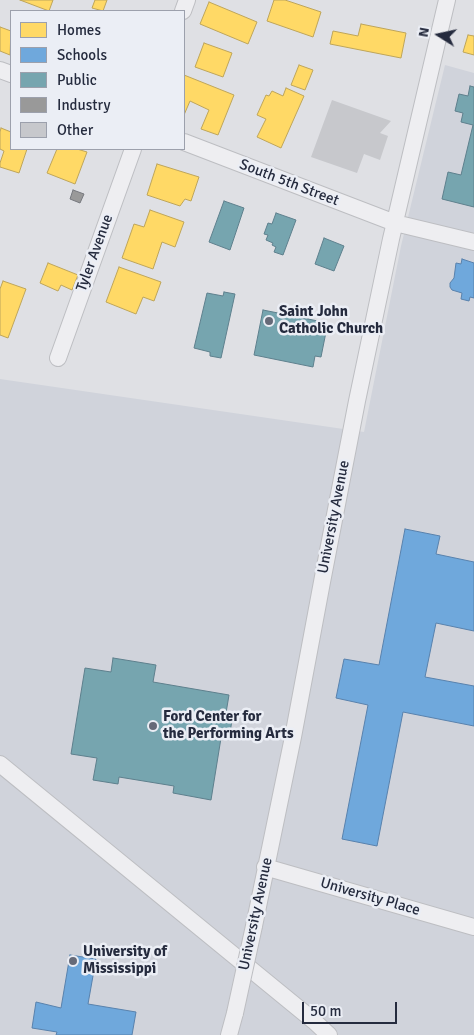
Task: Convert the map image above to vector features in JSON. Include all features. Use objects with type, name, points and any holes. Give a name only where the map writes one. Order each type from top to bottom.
[{"type":"street","name":"University Avenue","points":[[229,1035],[254,926],[293,737],[357,401],[395,223],[447,0]]},
{"type":"street","name":"South 5th Street","points":[[185,142],[395,223],[474,242]]},
{"type":"street","name":"Tyler Avenue","points":[[58,358],[133,150]]},
{"type":"street","points":[[0,764],[330,1035]]},
{"type":"street","name":"University Place","points":[[265,867],[474,927]]},
{"type":"shaded area","points":[[445,65],[474,73],[474,1035],[0,1035],[0,379],[364,432],[401,246]]},
{"type":"building: Homes","points":[[20,0],[53,0],[49,10]]},
{"type":"building: Homes","points":[[95,0],[107,0],[103,10],[92,8]]},
{"type":"building: Homes","points":[[274,0],[285,0],[321,12],[313,37],[267,21]]},
{"type":"building: Homes","points":[[209,2],[257,22],[248,44],[200,24]]},
{"type":"building: Homes","points":[[361,24],[406,33],[401,58],[330,44],[333,31],[358,36]]},
{"type":"building: Homes","points":[[0,27],[10,31],[10,55],[0,51]]},
{"type":"building: Homes","points":[[468,35],[474,36],[474,55],[463,52]]},
{"type":"building: Homes","points":[[204,43],[232,53],[223,77],[195,67]]},
{"type":"building: Homes","points":[[299,65],[313,70],[305,90],[291,85]]},
{"type":"building: Homes","points":[[185,75],[234,95],[218,135],[201,129],[209,110],[190,101],[185,113]]},
{"type":"building: Homes","points":[[286,88],[304,96],[281,148],[257,137],[266,119],[257,115],[266,95],[269,96],[272,91],[283,96]]},
{"type":"building: Homes","points":[[1,128],[10,132],[10,150],[27,150],[19,173],[0,167],[4,151],[0,149]]},
{"type":"building: Homes","points":[[57,150],[80,150],[87,152],[75,184],[47,173]]},
{"type":"building: Homes","points":[[157,164],[199,177],[191,201],[185,199],[180,206],[147,195]]},
{"type":"building: Homes","points":[[150,210],[184,222],[175,247],[162,242],[153,269],[122,258],[134,224],[144,227]]},
{"type":"building: Homes","points":[[48,263],[78,275],[72,290],[61,285],[58,291],[40,283]]},
{"type":"building: Homes","points":[[119,267],[161,282],[154,301],[143,297],[136,314],[106,302]]},
{"type":"building: Homes","points":[[3,281],[26,289],[8,338],[0,335],[0,289]]},
{"type":"building: Schools","points":[[462,259],[474,263],[474,298],[470,297],[469,301],[461,299],[462,293],[452,290],[450,287],[450,283],[454,278],[456,263],[461,264]]},
{"type":"building: Schools","points":[[405,529],[440,536],[436,554],[474,562],[474,631],[436,623],[425,677],[474,686],[474,726],[403,712],[377,846],[342,839],[368,705],[336,698],[344,659],[379,665]]},
{"type":"building: Schools","points":[[70,955],[96,959],[88,1004],[136,1012],[132,1035],[56,1035],[57,1032],[32,1028],[36,1002],[61,1008]]},
{"type":"building: Public","points":[[470,86],[474,87],[474,207],[442,199],[448,172],[461,175],[473,125],[461,122],[463,113],[455,111],[459,94],[468,96]]},
{"type":"building: Public","points":[[224,201],[244,208],[230,250],[209,242]]},
{"type":"building: Public","points":[[276,213],[296,220],[283,255],[274,252],[276,247],[272,245],[273,243],[266,240],[268,235],[264,234],[268,223],[272,224]]},
{"type":"building: Public","points":[[324,238],[344,246],[334,271],[315,264]]},
{"type":"building: Public","points":[[224,292],[235,294],[221,358],[210,356],[210,352],[194,348],[207,293],[223,296]]},
{"type":"building: Public","name":"Saint John Catholic Church","points":[[263,310],[323,322],[321,331],[326,332],[321,357],[315,356],[313,367],[254,355]]},
{"type":"building: Public","name":"Ford Center for the Performing Arts","points":[[113,658],[156,665],[153,682],[229,695],[226,713],[233,714],[229,739],[221,738],[211,800],[173,793],[174,786],[119,777],[118,784],[93,780],[97,758],[71,754],[85,668],[111,672]]},
{"type":"building: Industry","points":[[73,190],[84,194],[80,203],[70,199]]},
{"type":"building: Other","points":[[332,100],[391,121],[380,133],[388,136],[380,160],[364,154],[357,173],[311,157]]},
{"type":"place","name":"Saint John Catholic Church","points":[[269,321]]},
{"type":"place","name":"Ford Center for the Performing Arts","points":[[153,726]]},
{"type":"place","name":"University of Mississippi","points":[[73,961]]}]
